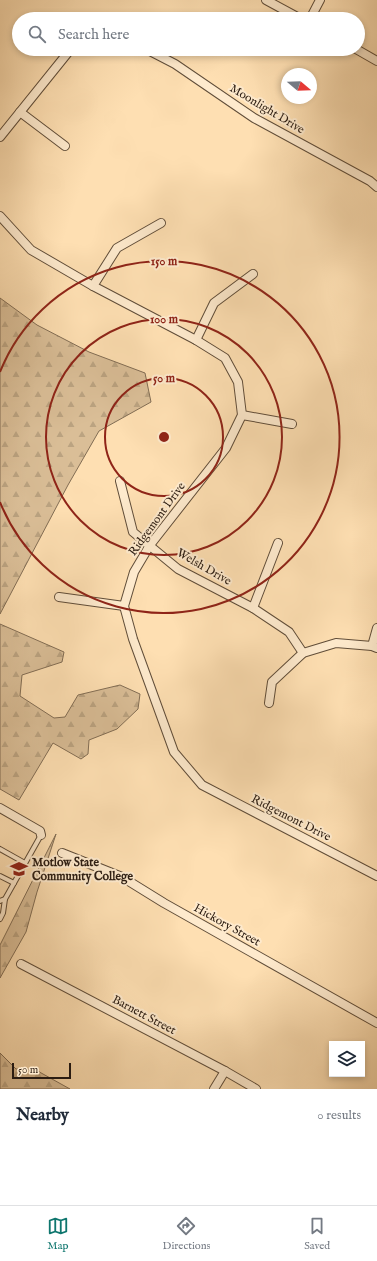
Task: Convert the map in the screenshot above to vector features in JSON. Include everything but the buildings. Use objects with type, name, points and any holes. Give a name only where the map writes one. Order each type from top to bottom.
[{"type":"street","points":[[266,0],[288,12]]},
{"type":"street","points":[[314,12],[320,0]]},
{"type":"street","points":[[365,54],[377,61]]},
{"type":"street","points":[[0,137],[65,56]]},
{"type":"street","name":"Moonlight Drive","points":[[159,56],[174,64],[254,118],[377,187]]},
{"type":"street","points":[[20,112],[65,146]]},
{"type":"street","points":[[0,216],[31,250],[93,286],[196,340],[225,358],[238,382],[242,415],[292,424]]},
{"type":"street","points":[[93,286],[117,248],[161,223]]},
{"type":"street","points":[[196,340],[214,303],[253,274]]},
{"type":"street","name":"Ridgemont Drive","points":[[242,415],[226,448],[150,545],[134,572],[124,606],[133,639],[174,752],[202,785],[377,876]]},
{"type":"street","name":"Welsh Drive","points":[[120,481],[133,532],[178,569],[253,608],[289,632],[303,653]]},
{"type":"street","points":[[253,608],[278,543]]},
{"type":"street","points":[[59,597],[124,606]]},
{"type":"street","points":[[269,703],[272,682],[303,653],[336,643],[374,647],[377,628]]},
{"type":"street","points":[[0,808],[40,831],[41,835]]},
{"type":"street","name":"Hickory Street","points":[[62,853],[122,877],[164,903],[377,1023]]},
{"type":"street","name":"Barnett Street","points":[[21,964],[225,1071],[256,1089]]},
{"type":"street","points":[[214,1089],[225,1071]]},
{"type":"lane","points":[[0,919],[3,913],[5,899],[41,835]]},
{"type":"lane","points":[[0,849],[25,863]]},
{"type":"lane","points":[[0,876],[14,883]]},
{"type":"lane","points":[[0,900],[5,899]]},
{"type":"green space","points":[[0,298],[37,325],[89,352],[145,373],[151,402],[99,431],[68,485],[0,614]]},
{"type":"green space","points":[[0,624],[64,652],[62,662],[22,675],[20,696],[54,718],[65,717],[78,695],[120,685],[140,694],[138,709],[117,729],[89,740],[88,754],[81,759],[53,743],[19,800],[0,789]]},
{"type":"green space","points":[[56,834],[26,932],[0,978],[0,945]]},
{"type":"green space","points":[[0,1053],[16,1069],[34,1069],[70,1089],[0,1089]]},
{"type":"place","name":"Motlow State Community College","points":[[19,869]]}]
